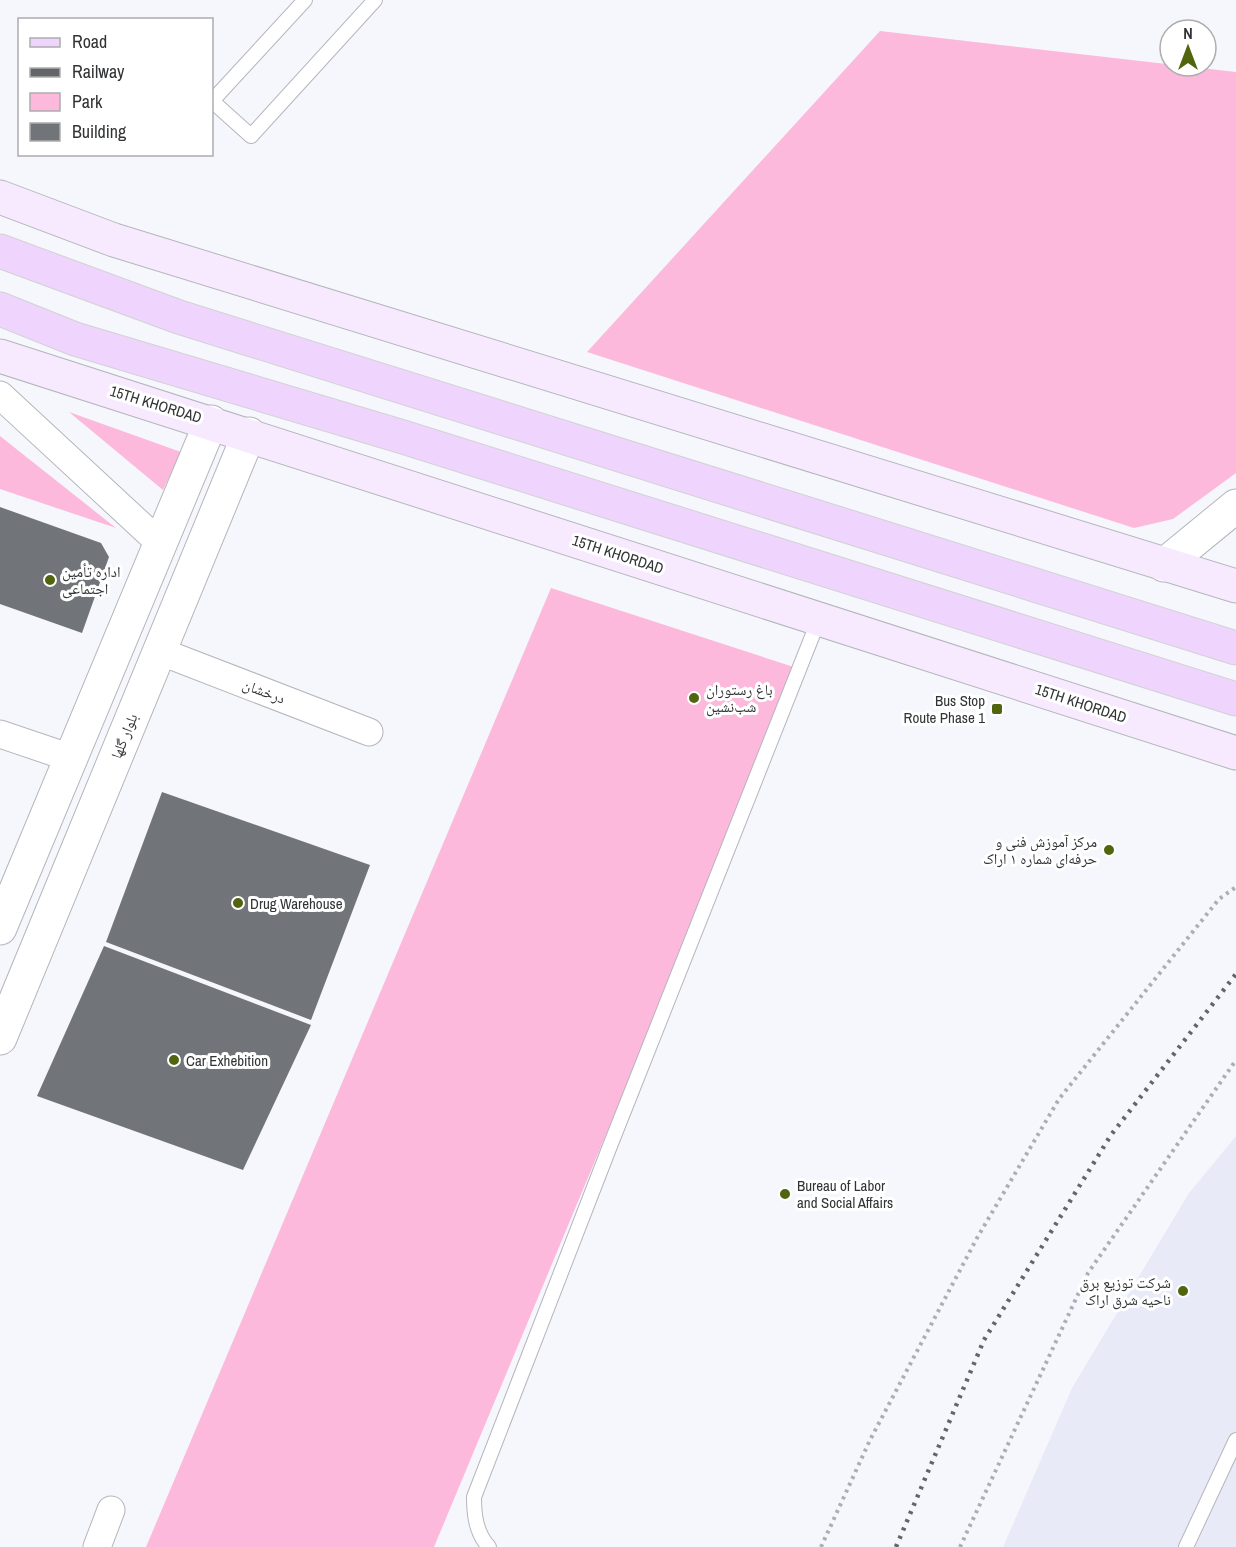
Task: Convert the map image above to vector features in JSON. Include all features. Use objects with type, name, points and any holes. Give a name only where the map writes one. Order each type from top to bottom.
[{"type":"main road","points":[[0,197],[114,240],[1236,586]]},
{"type":"main road","points":[[0,251],[179,317],[1236,648]]},
{"type":"main road","points":[[0,309],[75,339],[402,437],[1236,699]]},
{"type":"main road","name":"15TH KHORDAD","points":[[0,356],[249,434],[1236,753]]},
{"type":"street","points":[[5,402],[161,544]]},
{"type":"street","points":[[0,928],[211,422]]},
{"type":"street","name":"بلوار گلها","points":[[0,1038],[7,1001],[159,651],[249,434]]},
{"type":"street","points":[[1164,565],[1236,506]]},
{"type":"street","name":"درخشان","points":[[159,651],[369,732]]},
{"type":"street","points":[[0,734],[71,758]]},
{"type":"street","points":[[97,1547],[111,1510]]},
{"type":"lane","points":[[213,100],[305,0]]},
{"type":"lane","points":[[213,102],[251,136],[375,0]]},
{"type":"lane","points":[[489,1547],[484,1541],[474,1516],[474,1497],[614,1135],[819,619]]},
{"type":"lane","points":[[1186,1547],[1236,1440]]},
{"type":"path","points":[[821,1547],[870,1440],[977,1238],[1059,1099],[1219,899],[1236,887]]},
{"type":"path","points":[[960,1547],[1088,1273],[1236,1060]]},
{"type":"shaded area","name":"شرکت توزیع برق ناحیه شرق اراک","points":[[1236,1136],[1236,1547],[1003,1547],[1072,1388],[1189,1193]]},
{"type":"green space","points":[[880,31],[1158,63],[1158,78],[1218,78],[1218,70],[1236,72],[1236,473],[1173,519],[1134,528],[587,352]]},
{"type":"green space","points":[[69,412],[181,452],[163,490]]},
{"type":"green space","points":[[0,436],[116,528],[0,489]]},
{"type":"green space","points":[[551,588],[800,669],[434,1547],[146,1547]]},
{"type":"building","name":"اداره تأمین اجتماعی","points":[[0,507],[101,543],[109,557],[82,633],[0,604]]},
{"type":"building","name":"Drug Warehouse","points":[[162,792],[370,865],[311,1020],[106,942]]},
{"type":"building","name":"Car Exhebition","points":[[104,946],[311,1025],[243,1170],[37,1096]]},
{"type":"railway","points":[[896,1547],[984,1340],[1111,1135],[1236,974]]},
{"type":"place","name":"اداره تأمین اجتماعی","points":[[50,580]]},
{"type":"place","name":"باغ رستوران شب‌نشین","points":[[694,698]]},
{"type":"place","name":"Bus Stop Route Phase 1","points":[[997,709]]},
{"type":"place","name":"مرکز آموزش فنی و حرفه‌ای شماره ۱ اراک","points":[[1109,850]]},
{"type":"place","name":"Drug Warehouse","points":[[238,903]]},
{"type":"place","name":"Car Exhebition","points":[[174,1060]]},
{"type":"place","name":"Bureau of Labor and Social Affairs","points":[[785,1194]]},
{"type":"place","name":"شرکت توزیع برق ناحیه شرق اراک","points":[[1183,1291]]}]
